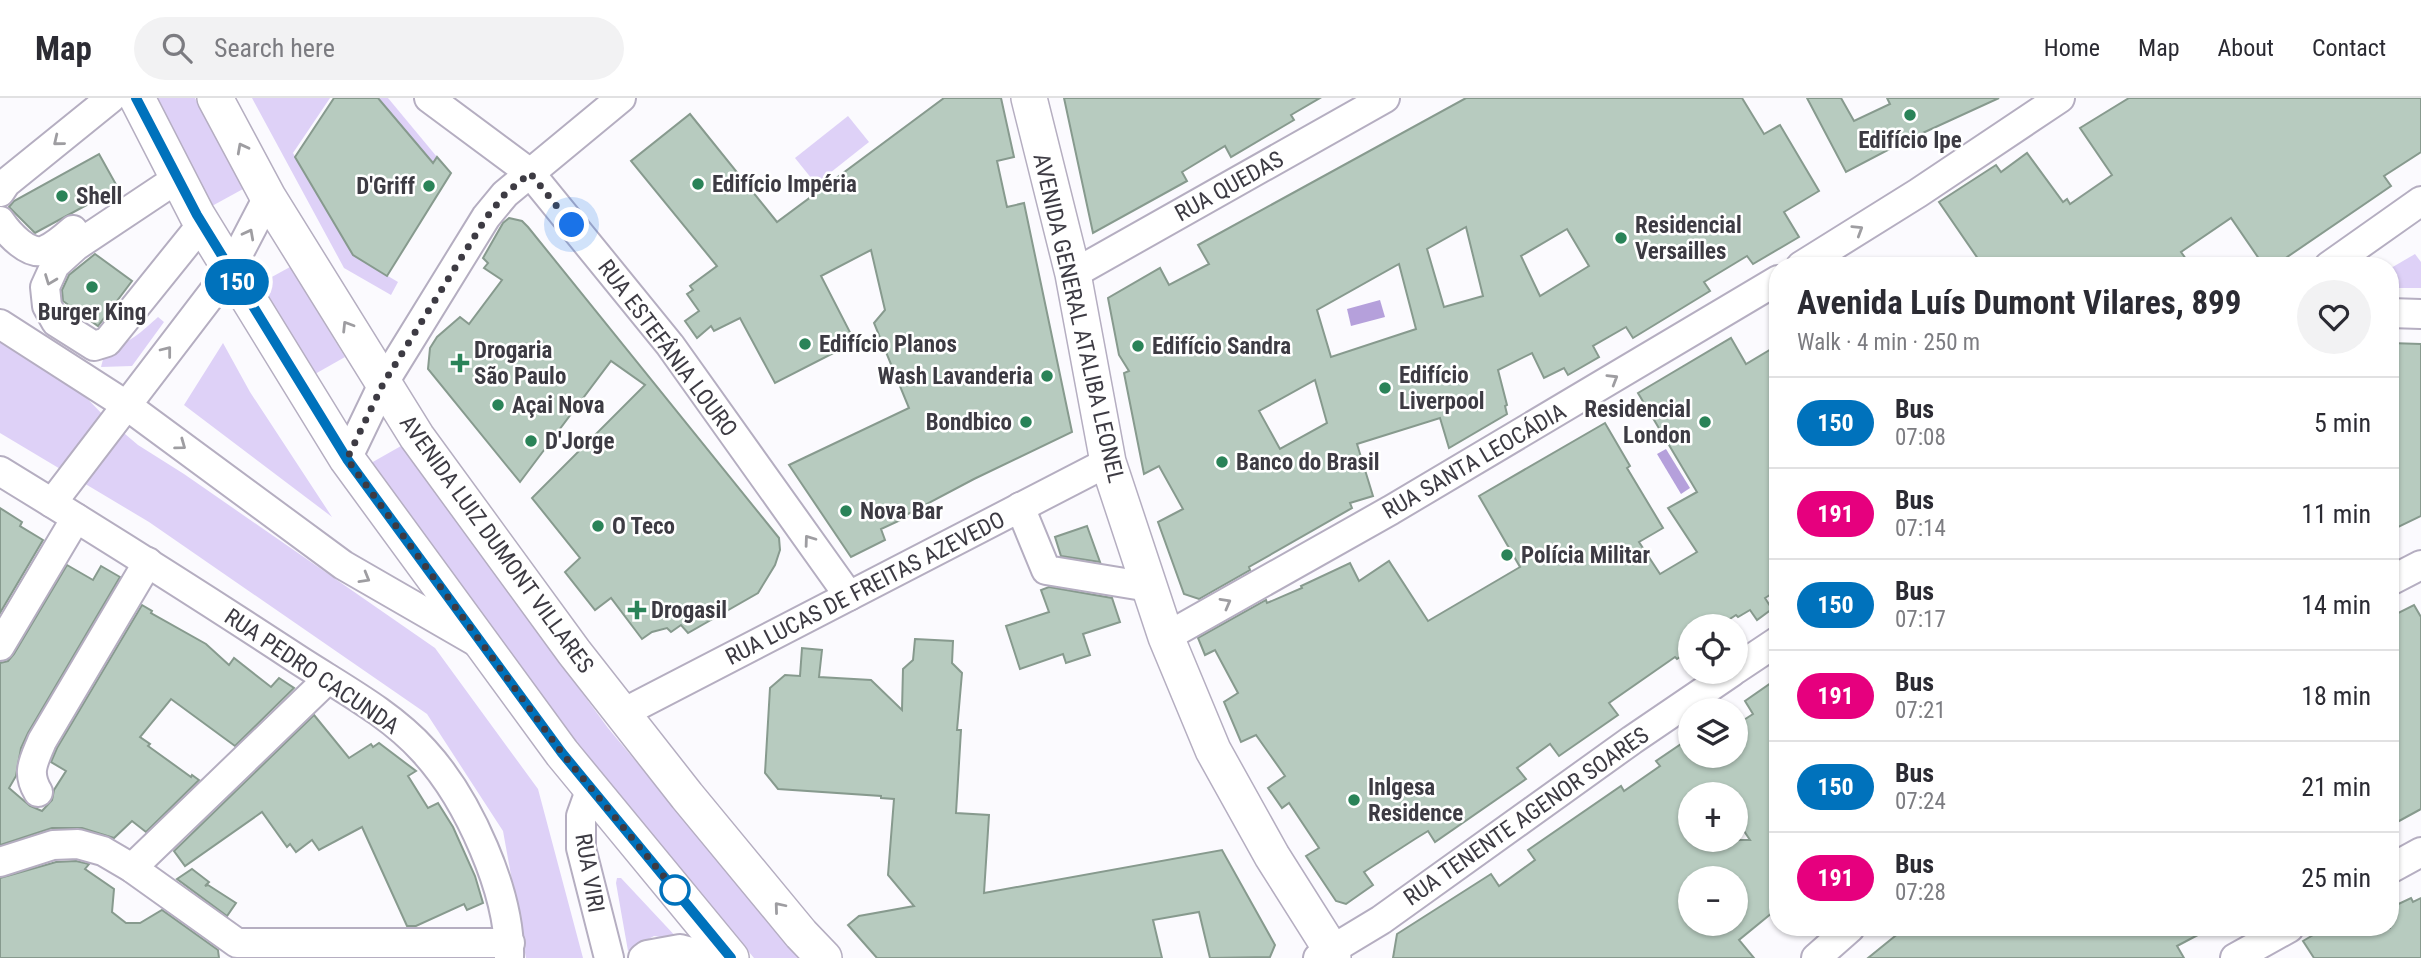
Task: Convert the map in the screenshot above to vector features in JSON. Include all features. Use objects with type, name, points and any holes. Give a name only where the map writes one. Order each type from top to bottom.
[{"type":"main road","points":[[136,98],[202,224],[347,459],[562,753],[731,958]]},
{"type":"main road","name":"AVENIDA LUIZ DUMONT VILLARES","points":[[215,98],[268,197],[432,459],[574,652],[696,807],[824,958]]},
{"type":"main road","name":"AVENIDA GENERAL ATALIBA LEONEL","points":[[1029,98],[1073,274],[1108,462],[1166,637],[1213,750],[1272,856],[1333,956]]},
{"type":"street","points":[[0,192],[6,183],[111,98]]},
{"type":"street","name":"RUA ESTEFÂNIA LOURO","points":[[429,98],[530,173],[670,345],[849,596]]},
{"type":"street","points":[[347,459],[383,384],[486,218],[505,194],[621,98]]},
{"type":"street","points":[[1815,257],[1918,193],[2060,98]]},
{"type":"street","name":"RUA QUEDAS","points":[[1073,274],[1373,101]]},
{"type":"street","points":[[0,221],[21,243],[36,252],[44,251],[174,171]]},
{"type":"street","points":[[174,171],[55,265],[45,287],[47,306],[56,321],[94,346],[107,342],[202,224]]},
{"type":"street","points":[[52,503],[230,270],[268,197]]},
{"type":"street","points":[[2342,257],[2421,201]]},
{"type":"street","name":"RUA SANTA LEOCÁDIA","points":[[1166,637],[1403,503],[1769,285]]},
{"type":"street","points":[[2399,313],[2421,314]]},
{"type":"street","points":[[0,324],[126,405],[343,565],[485,647]]},
{"type":"street","name":"RUA LUCAS DE FREITAS AZEVEDO","points":[[623,713],[1108,462]]},
{"type":"street","name":"RUA PEDRO CACUNDA","points":[[0,471],[148,562],[386,717],[425,751],[454,793],[484,849],[503,901],[509,951]]},
{"type":"street","points":[[1020,507],[1046,570],[1149,587]]},
{"type":"street","points":[[0,646],[76,517]]},
{"type":"street","points":[[38,792],[32,782],[32,765],[42,741],[148,562]]},
{"type":"street","points":[[2399,576],[2421,565]]},
{"type":"street","name":"RUA TENENTE AGENOR SOARES","points":[[1748,661],[1769,647]]},
{"type":"street","points":[[132,868],[328,679]]},
{"type":"street","name":"RUA TENENTE AGENOR SOARES","points":[[1333,956],[1632,740],[1715,684]]},
{"type":"street","name":"RUA VIRI","points":[[591,788],[581,816],[581,848],[609,958]]},
{"type":"street","points":[[0,862],[53,845],[78,844],[103,851],[132,868],[237,950],[509,951]]},
{"type":"street","points":[[2399,864],[2421,852]]},
{"type":"street","points":[[1816,958],[1841,936]]},
{"type":"street","points":[[2235,958],[2275,936]]},
{"type":"street","points":[[643,958],[680,948],[714,958]]},
{"type":"shaded area","points":[[156,98],[195,98],[243,189],[212,206]]},
{"type":"shaded area","points":[[252,98],[330,98],[293,153],[356,257],[398,282],[391,295],[344,268]]},
{"type":"shaded area","points":[[351,98],[388,98],[437,157],[430,169]]},
{"type":"shaded area","points":[[848,116],[869,142],[816,184],[795,158]]},
{"type":"shaded area","points":[[2415,254],[2421,262],[2421,288],[2399,288],[2399,263]]},
{"type":"shaded area","points":[[290,267],[345,357],[315,374],[259,284]]},
{"type":"shaded area","points":[[1380,300],[1385,317],[1351,326],[1347,309]]},
{"type":"shaded area","points":[[158,317],[164,322],[132,366],[101,367],[106,348],[128,341]]},
{"type":"shaded area","points":[[0,341],[79,390],[138,445],[435,648],[538,789],[583,958],[526,958],[503,831],[427,714],[149,522],[0,433]]},
{"type":"shaded area","points":[[223,343],[250,392],[332,517],[184,405]]},
{"type":"shaded area","points":[[401,446],[608,728],[800,958],[754,958],[577,745],[371,463]]},
{"type":"shaded area","points":[[1666,449],[1690,488],[1681,494],[1657,454]]},
{"type":"shaded area","points":[[617,878],[621,878],[679,940],[654,936],[628,951]]},
{"type":"building","points":[[334,98],[378,98],[433,163],[437,157],[451,173],[387,276],[353,255],[295,157]]},
{"type":"building","points":[[944,98],[1001,98],[1014,157],[997,161],[1007,207],[1024,203],[1072,432],[974,479],[881,529],[885,540],[851,557],[789,465],[909,408],[874,323],[885,310],[871,250],[821,276],[855,342],[775,383],[740,318],[714,331],[711,326],[697,338],[685,321],[699,311],[687,294],[693,290],[690,286],[717,266],[631,161],[690,114],[777,222]]},
{"type":"building","points":[[1064,98],[1320,98],[1291,115],[1294,120],[1231,157],[1225,146],[1182,172],[1187,181],[1093,233]]},
{"type":"building","points":[[1466,98],[1742,98],[1764,134],[1780,125],[1819,191],[1784,212],[1799,237],[1753,264],[1747,256],[1704,282],[1710,291],[1633,338],[1626,327],[1593,346],[1599,357],[1568,375],[1564,368],[1544,378],[1532,353],[1498,370],[1507,414],[1449,448],[1440,418],[1357,444],[1373,496],[1350,503],[1352,508],[1199,599],[1184,594],[1158,522],[1183,509],[1159,466],[1144,474],[1124,373],[1129,371],[1119,355],[1108,298],[1160,268],[1169,285],[1209,264],[1198,245]],"holes":[[[1466,227],[1483,296],[1444,307],[1427,249]],[[1567,229],[1589,266],[1540,296],[1521,256]],[[1399,264],[1416,329],[1331,357],[1317,310]],[[1315,380],[1327,423],[1280,449],[1259,411]]]},
{"type":"building","points":[[1807,98],[1841,98],[1854,121],[1890,104],[1887,98],[1999,98],[1903,142],[1846,172]]},
{"type":"building","points":[[2129,98],[2421,98],[2421,152],[2384,176],[2391,186],[2287,257],[2258,257],[2231,218],[2181,252],[2185,257],[1977,257],[1939,202],[1996,165],[2001,172],[2027,153],[2063,202],[2067,199],[2070,204],[2112,175],[2080,128]]},
{"type":"building","name":"Shell","points":[[99,154],[118,188],[35,233],[9,207],[14,201]]},
{"type":"building","points":[[509,218],[522,221],[528,227],[779,538],[780,550],[775,565],[758,593],[688,633],[681,625],[671,632],[667,628],[652,632],[642,639],[611,598],[595,610],[565,572],[580,558],[532,498],[645,385],[611,361],[520,482],[428,369],[430,348],[437,337],[460,317],[469,324],[502,280],[484,268],[488,263],[483,258],[503,223]]},
{"type":"building","name":"Burger King","points":[[95,254],[132,281],[98,326],[63,301],[62,290],[69,275]]},
{"type":"building","points":[[1731,338],[1746,364],[1769,350],[1769,596],[1765,598],[1769,611],[1757,620],[1750,610],[1743,614],[1678,614],[1678,658],[1675,657],[1609,703],[1618,715],[1559,756],[1550,744],[1517,768],[1526,779],[1435,842],[1428,831],[1415,839],[1364,872],[1373,885],[1346,904],[1336,901],[1306,856],[1319,848],[1289,803],[1282,808],[1268,788],[1285,776],[1256,735],[1241,742],[1224,702],[1238,693],[1215,650],[1205,655],[1198,638],[1266,600],[1267,603],[1302,588],[1301,586],[1350,563],[1359,581],[1389,561],[1428,621],[1520,567],[1479,496],[1605,423],[1630,466],[1627,468],[1663,528],[1639,542],[1660,574],[1697,552],[1668,508],[1697,492],[1638,393]]},
{"type":"building","points":[[2399,343],[2421,344],[2421,516],[2399,527]]},
{"type":"building","points":[[0,508],[22,522],[20,526],[43,540],[0,613]]},
{"type":"building","points":[[1087,526],[1100,562],[1061,556],[1055,537]]},
{"type":"building","points":[[67,565],[93,580],[101,566],[120,577],[21,748],[16,776],[9,788],[30,806],[42,811],[52,800],[54,790],[66,771],[51,762],[57,748],[142,605],[152,611],[151,613],[206,644],[229,665],[234,658],[271,687],[279,678],[294,688],[235,746],[171,699],[140,737],[150,744],[148,746],[199,780],[146,832],[132,821],[114,838],[82,828],[52,828],[0,845],[0,663],[8,661],[14,654]]},
{"type":"building","points":[[1049,587],[1112,598],[1120,622],[1083,634],[1090,655],[1066,663],[1063,654],[1020,669],[1006,626],[1049,612],[1041,590]]},
{"type":"building","points":[[2414,605],[2421,617],[2421,809],[2399,821],[2399,612]]},
{"type":"building","points":[[915,639],[953,641],[952,663],[962,673],[957,730],[961,730],[956,813],[989,815],[984,893],[1222,850],[1275,945],[1270,957],[1210,958],[1199,912],[1153,920],[1162,958],[877,958],[848,925],[859,916],[914,906],[888,875],[894,799],[778,789],[765,773],[770,688],[785,675],[800,676],[802,648],[822,650],[819,677],[871,680],[902,710],[903,669],[913,660]]},
{"type":"building","points":[[1769,684],[1769,915],[1748,933],[1748,866],[1678,866],[1678,936],[1744,936],[1739,940],[1754,958],[1393,958],[1397,934],[1491,874],[1499,886],[1535,860],[1528,850],[1621,786],[1624,791],[1660,766],[1656,761],[1678,746],[1678,768],[1748,768],[1748,717],[1753,714],[1748,706],[1748,699]]},
{"type":"building","points":[[314,715],[349,758],[371,744],[373,747],[379,743],[416,771],[408,776],[428,808],[438,803],[453,827],[475,876],[483,903],[467,910],[464,904],[416,926],[407,926],[362,827],[319,850],[312,840],[296,852],[290,844],[287,847],[262,812],[185,866],[174,851]]},
{"type":"building","points":[[76,861],[89,864],[85,869],[114,889],[112,912],[126,923],[140,923],[162,910],[218,950],[219,958],[0,958],[0,878],[56,862]]},
{"type":"building","points":[[192,869],[209,882],[205,886],[208,885],[236,903],[227,916],[177,879]]},
{"type":"building","points":[[2411,898],[2413,902],[2421,898],[2421,958],[2314,958],[2303,941],[2311,936],[2399,936],[2399,904]]},
{"type":"building","points":[[1895,936],[2196,936],[2177,946],[2184,958],[1868,958]]},
{"type":"bus line","name":"150","points":[[136,98],[197,215],[347,459],[562,753],[731,958]]},
{"type":"place","name":"Edifício Ipe","points":[[1910,115]]},
{"type":"place","name":"Edifício Impéria","points":[[698,184]]},
{"type":"place","name":"D'Griff","points":[[429,186]]},
{"type":"place","name":"Shell","points":[[62,196]]},
{"type":"place","name":"Residencial Versailles","points":[[1621,238]]},
{"type":"place","name":"Burger King","points":[[92,287]]},
{"type":"place","name":"Edifício Planos","points":[[805,344]]},
{"type":"place","name":"Edifício Sandra","points":[[1138,346]]},
{"type":"place","name":"Drogaria São Paulo","points":[[460,363]]},
{"type":"place","name":"Wash Lavanderia","points":[[1047,376]]},
{"type":"place","name":"Edifício Liverpool","points":[[1385,388]]},
{"type":"place","name":"Açai Nova","points":[[498,405]]},
{"type":"place","name":"Bondbico","points":[[1026,422]]},
{"type":"place","name":"Residencial London","points":[[1705,422]]},
{"type":"place","name":"D'Jorge","points":[[531,441]]},
{"type":"place","name":"Banco do Brasil","points":[[1222,462]]},
{"type":"place","name":"Nova Bar","points":[[846,511]]},
{"type":"place","name":"O Teco","points":[[598,526]]},
{"type":"place","name":"Polícia Militar","points":[[1507,555]]},
{"type":"place","name":"Drogasil","points":[[637,610]]},
{"type":"place","name":"Inlgesa Residence","points":[[1354,800]]},
{"type":"route","points":[[572,225],[530,173],[505,194],[486,218],[383,384],[347,459],[562,753],[675,890]]}]
